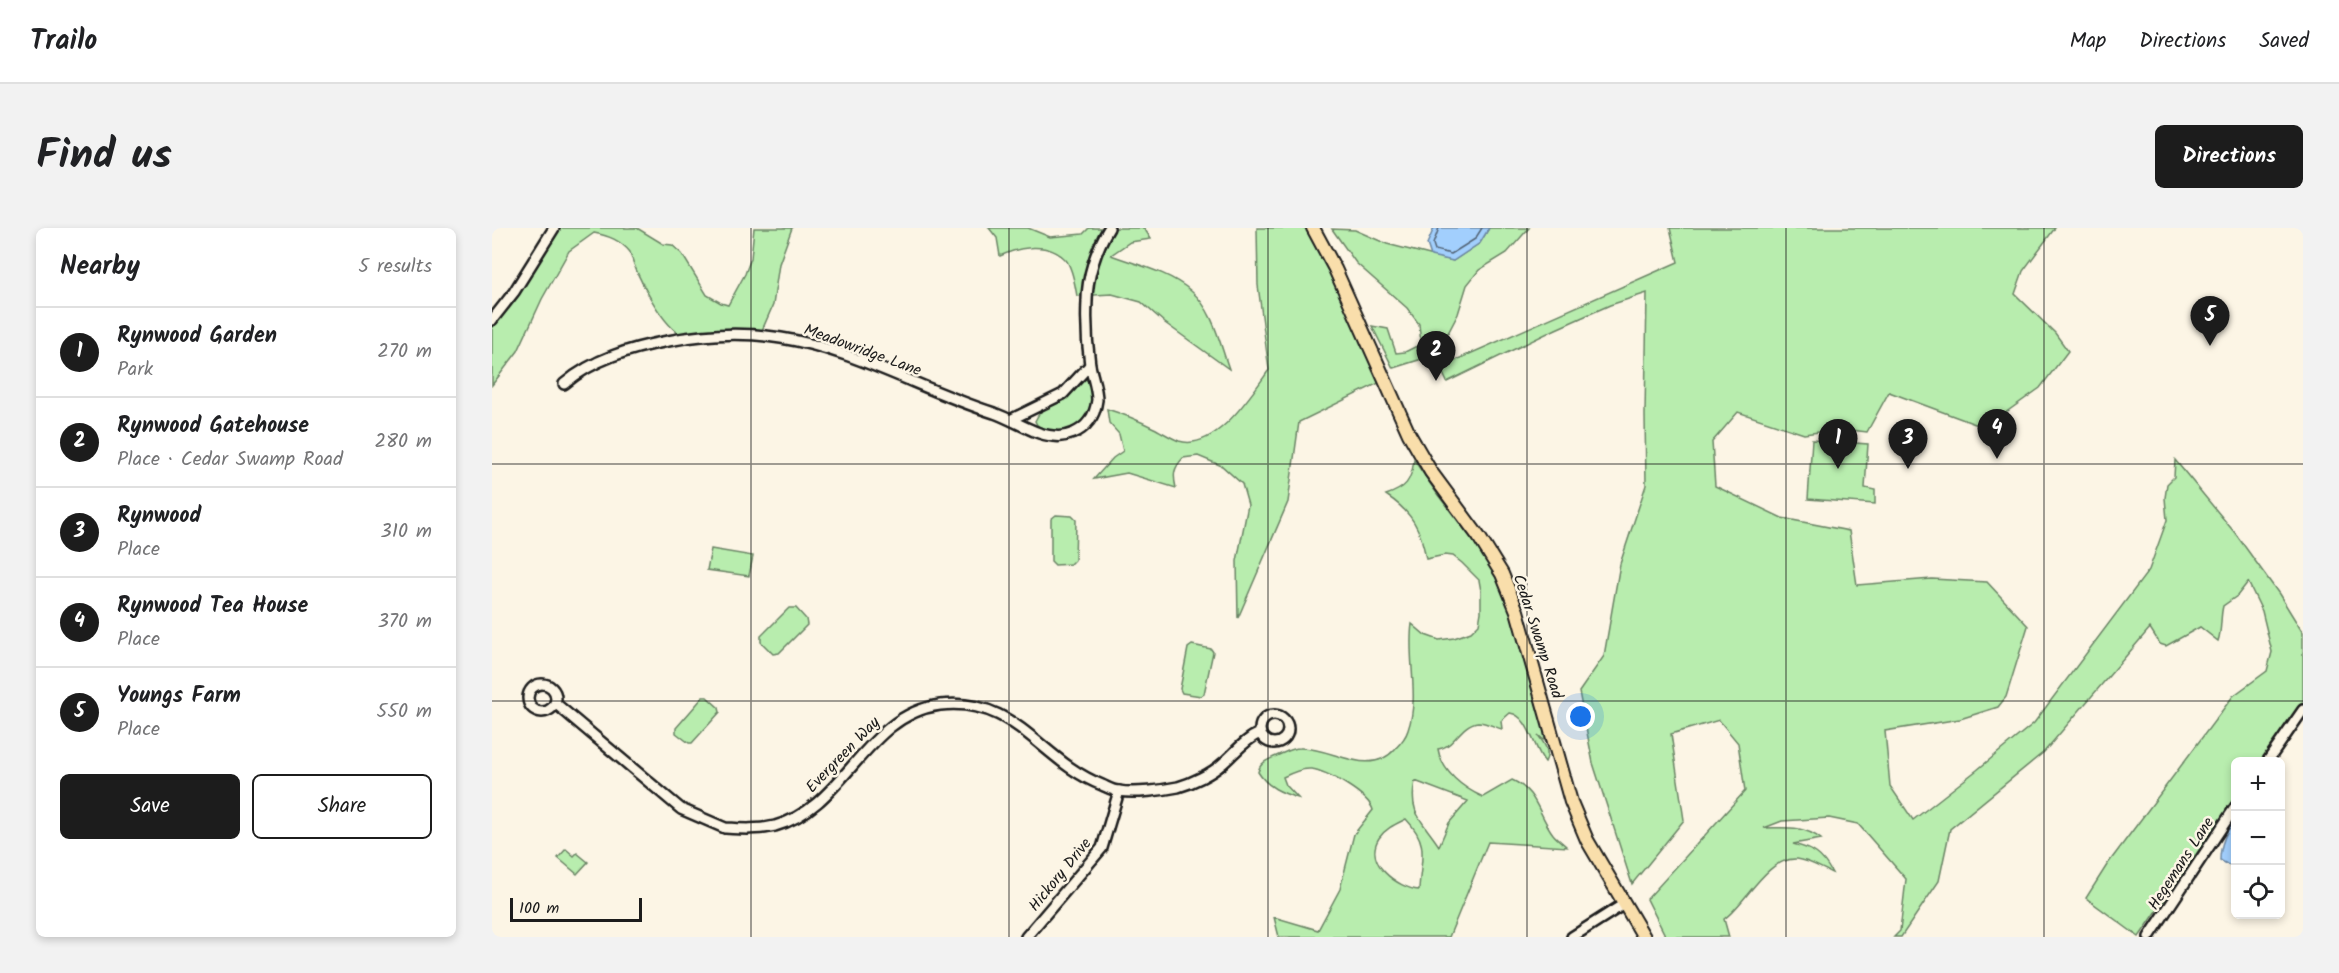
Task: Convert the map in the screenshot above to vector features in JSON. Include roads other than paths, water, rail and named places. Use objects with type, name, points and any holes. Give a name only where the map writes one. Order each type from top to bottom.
[{"type":"main road","name":"Cedar Swamp Road","points":[[1313,228],[1335,269],[1409,434],[1431,472],[1479,537],[1502,574],[1517,611],[1570,802],[1587,840],[1644,937]]},
{"type":"street","points":[[492,320],[506,303],[554,228]]},
{"type":"street","name":"Meadowridge Lane","points":[[564,384],[586,367],[648,345],[686,338],[751,335],[781,338],[819,346],[967,405],[1012,419],[1052,436],[1063,436],[1080,430],[1089,423],[1095,412],[1097,400],[1090,365],[1086,299],[1097,249],[1108,228]]},
{"type":"street","points":[[1012,419],[1063,394],[1090,365]]},
{"type":"street","name":"Evergreen Way","points":[[555,703],[681,809],[725,828],[753,829],[776,826],[800,815],[817,803],[891,725],[908,714],[940,705],[978,707],[1002,715],[1072,770],[1119,792],[1161,789],[1191,782],[1219,767],[1250,738],[1260,733]]},
{"type":"street","points":[[2270,757],[2303,710]]},
{"type":"street","name":"Hickory Drive","points":[[1026,937],[1102,848],[1119,792]]},
{"type":"street","name":"Hegemans Lane","points":[[2150,937],[2232,811]]},
{"type":"street","points":[[1572,937],[1624,904]]},
{"type":"water","points":[[1434,228],[1489,228],[1480,243],[1453,261],[1431,256],[1427,244]]},
{"type":"water","points":[[2231,825],[2231,867],[2220,860],[2224,838]]},
{"type":"place","name":"Youngs Farm","points":[[2210,346]]},
{"type":"place","name":"Rynwood Gatehouse","points":[[1436,381]]},
{"type":"place","name":"Rynwood Tea House","points":[[1997,459]]},
{"type":"place","name":"Rynwood Garden","points":[[1838,469]]},
{"type":"place","name":"Rynwood","points":[[1908,469]]}]
